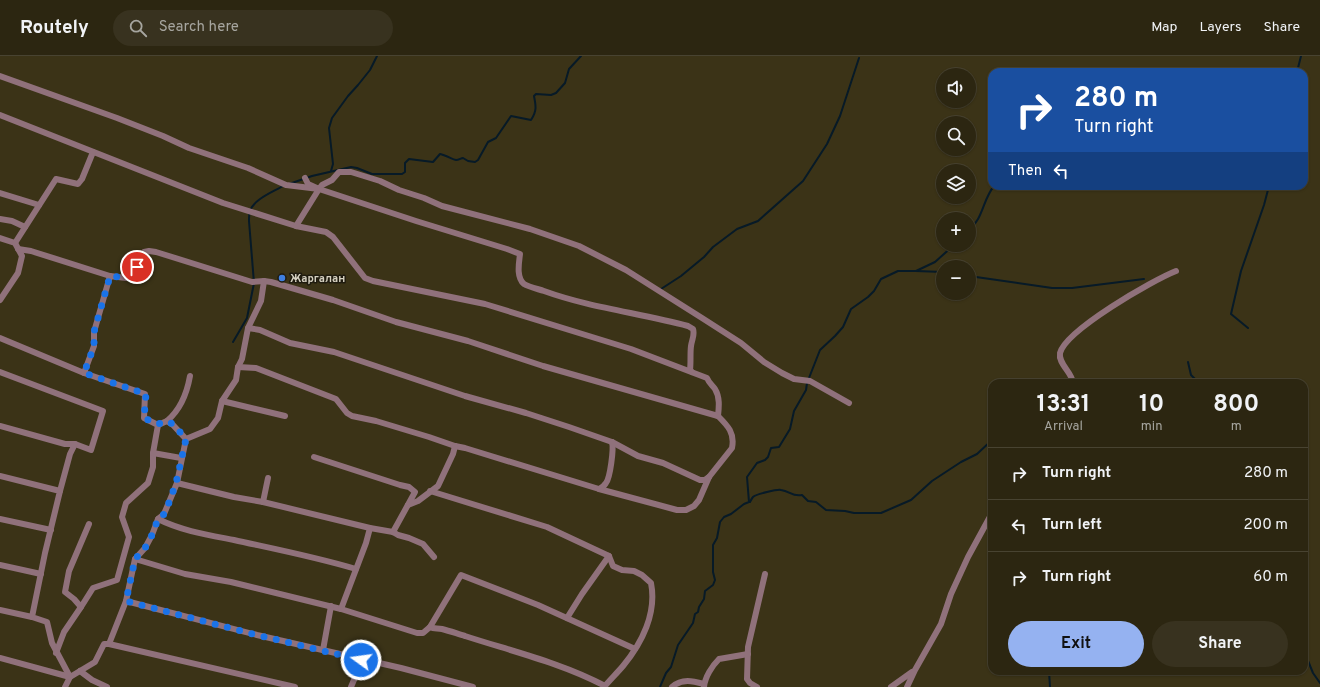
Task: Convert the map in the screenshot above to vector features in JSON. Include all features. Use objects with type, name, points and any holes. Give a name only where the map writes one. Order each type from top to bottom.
[{"type":"street","points":[[0,76],[130,123],[189,148],[248,168],[286,185],[320,189]]},
{"type":"street","points":[[0,115],[223,203],[296,226],[326,232],[333,237],[365,278],[373,281],[485,304],[631,349],[707,378],[718,395],[718,416]]},
{"type":"street","points":[[15,243],[56,179],[78,184],[82,179],[93,152]]},
{"type":"street","points":[[296,226],[322,185],[332,180],[339,172],[351,172],[380,181],[399,190],[424,198],[442,206],[530,229],[579,246],[626,270],[741,343],[764,362],[782,373],[794,379],[810,381],[849,402]]},
{"type":"street","points":[[305,178],[308,184],[320,189],[520,254],[519,276],[524,284],[570,300],[638,313],[688,326],[693,329],[695,334],[691,354],[690,370],[692,372]]},
{"type":"street","points":[[0,193],[39,205]]},
{"type":"street","points":[[0,219],[12,221],[25,227]]},
{"type":"street","points":[[0,238],[15,243],[22,256],[18,273],[0,300]]},
{"type":"street","points":[[18,249],[31,251],[110,276],[126,278],[132,274],[137,267],[144,252],[149,251],[252,282],[271,282],[333,300],[404,324],[468,341],[589,380],[718,416],[733,434],[732,448],[708,478],[699,500],[694,506],[686,510],[677,510],[599,489],[455,446],[376,420],[352,416],[347,413],[336,399],[256,368],[238,367]]},
{"type":"street","points":[[1072,379],[1061,361],[1060,355],[1062,347],[1075,334],[1104,311],[1162,276],[1176,271]]},
{"type":"street","points":[[84,373],[94,346],[94,332],[110,276]]},
{"type":"street","points":[[186,439],[210,429],[218,418],[222,401],[236,380],[248,328],[261,301],[264,281]]},
{"type":"street","points":[[248,328],[260,330],[290,343],[334,352],[465,396],[526,413],[612,442],[638,456],[663,464],[700,480],[705,480],[708,478]]},
{"type":"street","points":[[0,338],[84,373],[146,394],[144,418],[158,424],[167,421],[176,414],[188,389],[190,376]]},
{"type":"street","points":[[0,372],[104,411],[92,450],[75,444],[65,444],[0,426]]},
{"type":"street","points":[[222,401],[285,416]]},
{"type":"street","points":[[167,421],[173,424],[186,439]]},
{"type":"street","points":[[56,653],[64,632],[93,588],[117,580],[129,537],[122,517],[126,503],[148,482],[153,467],[153,453],[158,424]]},
{"type":"street","points":[[110,644],[126,601],[135,559],[145,548],[158,519],[164,514],[176,483],[186,439]]},
{"type":"street","points":[[599,489],[607,482],[613,449],[612,442]]},
{"type":"street","points":[[32,617],[60,491],[70,454],[75,444]]},
{"type":"street","points":[[408,505],[418,501],[438,486],[453,454],[455,446]]},
{"type":"street","points":[[153,453],[181,458]]},
{"type":"street","points":[[314,457],[409,487],[415,492],[393,532]]},
{"type":"street","points":[[0,476],[60,491]]},
{"type":"street","points":[[263,502],[268,478]]},
{"type":"street","points":[[176,483],[393,532],[423,544],[434,557]]},
{"type":"street","points":[[430,491],[547,527],[609,556],[613,566],[622,570],[634,571],[642,575],[651,583],[652,612],[644,634],[624,666],[604,686],[593,679],[555,665],[466,636],[441,629],[434,629],[430,626]]},
{"type":"street","points":[[158,519],[186,530],[262,548],[311,557],[356,569]]},
{"type":"street","points":[[0,520],[51,530]]},
{"type":"street","points":[[907,687],[941,624],[951,594],[968,557],[988,520]]},
{"type":"street","points":[[81,607],[65,592],[69,571],[89,524]]},
{"type":"street","points":[[341,609],[370,528]]},
{"type":"street","points":[[567,618],[609,556]]},
{"type":"street","points":[[135,559],[185,574],[231,582],[331,606],[417,633],[423,633],[430,626],[461,575],[538,605],[635,649]]},
{"type":"street","points":[[0,565],[41,574]]},
{"type":"street","points":[[757,687],[748,681],[748,654],[765,574]]},
{"type":"street","points":[[126,601],[257,635],[401,668],[473,687]]},
{"type":"street","points":[[323,650],[331,606]]},
{"type":"street","points":[[0,610],[47,622],[56,653],[70,677]]},
{"type":"street","points":[[66,687],[70,677],[96,662],[104,644],[110,644],[295,687]]},
{"type":"street","points":[[672,687],[675,684],[689,680],[704,686],[714,664],[719,658],[748,654]]},
{"type":"street","points":[[0,658],[70,677]]},
{"type":"street","points":[[351,687],[361,660]]},
{"type":"street","points":[[891,687],[915,670]]},
{"type":"street","points":[[80,671],[92,680],[107,687]]},
{"type":"waterway","points":[[331,171],[333,164],[329,128],[332,118],[370,70],[377,56]]},
{"type":"waterway","points":[[289,184],[312,176],[351,167],[372,174],[402,174],[405,172],[405,163],[409,159],[433,162],[440,154],[455,160],[463,158],[468,161],[475,162],[478,160],[488,142],[496,138],[511,116],[531,120],[536,108],[534,96],[536,94],[551,95],[556,93],[565,83],[569,69],[581,56]]},
{"type":"waterway","points":[[1298,68],[1301,56]]},
{"type":"waterway","points":[[661,289],[681,276],[704,257],[713,247],[737,229],[758,221],[803,181],[827,144],[840,116],[859,58]]},
{"type":"waterway","points":[[233,342],[247,318],[254,283],[249,221],[250,211],[255,203],[260,199],[283,186]]},
{"type":"waterway","points":[[976,222],[991,190]]},
{"type":"waterway","points":[[1248,328],[1231,314],[1241,271],[1268,190]]},
{"type":"waterway","points":[[660,687],[666,673],[671,667],[678,645],[693,623],[695,614],[698,612],[704,599],[705,591],[713,585],[715,580],[713,572],[713,545],[717,538],[720,522],[724,517],[749,502],[747,477],[757,463],[768,457],[771,448],[779,447],[790,429],[794,411],[806,390],[807,383],[820,350],[843,327],[851,309],[868,297],[874,291],[881,279],[898,271],[916,271],[935,262],[946,252]]},
{"type":"waterway","points":[[916,271],[936,272]]},
{"type":"waterway","points":[[976,277],[1052,288],[1072,288],[1144,279]]},
{"type":"waterway","points":[[1188,362],[1191,375],[1195,379]]},
{"type":"waterway","points":[[750,502],[753,497],[758,494],[781,490],[787,491],[793,495],[802,495],[808,501],[816,502],[826,510],[854,513],[881,513],[911,500],[932,481],[961,462],[977,454],[988,444]]},
{"type":"waterway","points":[[1308,661],[1313,673],[1320,683]]},
{"type":"waterway","points":[[1049,675],[1050,687]]},
{"type":"place","name":"Жаргалан","points":[[282,278]]},
{"type":"route","points":[[137,267],[132,274],[126,278],[110,276],[94,332],[94,346],[84,373],[146,394],[144,418],[158,424],[167,421],[173,424],[186,439],[176,483],[167,508],[164,514],[158,519],[145,548],[135,559],[126,601],[361,660]]}]
